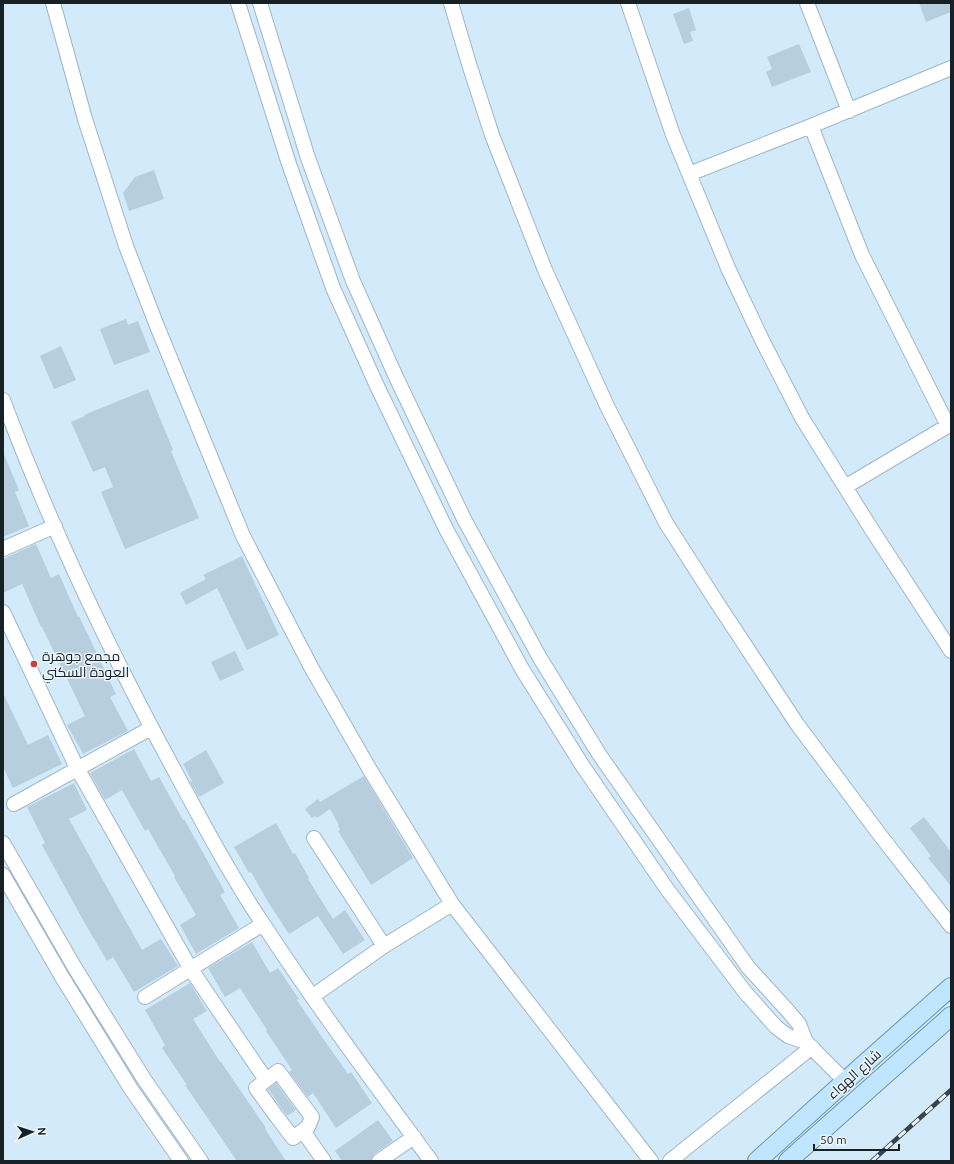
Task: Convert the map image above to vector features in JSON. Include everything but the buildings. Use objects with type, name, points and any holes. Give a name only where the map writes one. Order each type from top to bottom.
[{"type":"main road","name":"شارع الهواء","points":[[757,1161],[951,987]]},
{"type":"main road","name":"شارع الهواء","points":[[788,1161],[951,1016]]},
{"type":"street","points":[[52,3],[85,120],[126,246],[198,428],[243,536],[312,667],[370,770],[452,904],[502,971],[651,1161]]},
{"type":"street","points":[[238,3],[289,164],[334,288],[377,386],[446,529],[514,655],[582,765],[676,901],[745,992],[776,1027],[788,1036],[809,1044]]},
{"type":"street","points":[[260,3],[308,158],[353,281],[396,377],[464,519],[540,658],[599,754],[748,967],[799,1024],[809,1044],[845,1081]]},
{"type":"street","points":[[451,3],[492,135],[545,270],[607,406],[666,523],[718,605],[797,724],[880,835],[951,926]]},
{"type":"street","points":[[628,3],[673,136],[728,268],[763,342],[802,418],[951,651]]},
{"type":"street","points":[[807,3],[849,111]]},
{"type":"street","points":[[689,174],[849,111],[951,68]]},
{"type":"street","points":[[811,126],[862,256],[949,425],[845,487]]},
{"type":"street","points":[[3,400],[55,526],[93,612],[151,728],[193,807],[263,924],[431,1161]]},
{"type":"street","points":[[3,549],[55,526]]},
{"type":"street","points":[[3,612],[77,768],[190,968],[266,1080]]},
{"type":"street","points":[[14,804],[151,728]]},
{"type":"street","points":[[314,838],[384,946]]},
{"type":"street","points":[[3,843],[76,968],[140,1073],[201,1161]]},
{"type":"street","points":[[3,875],[62,977],[127,1082],[181,1161]]},
{"type":"street","points":[[313,996],[384,946],[452,904]]},
{"type":"street","points":[[145,997],[263,924]]},
{"type":"street","points":[[670,1161],[809,1044]]},
{"type":"street","points":[[278,1071],[312,1117],[309,1126],[303,1131],[293,1138],[256,1088],[278,1071]]},
{"type":"street","points":[[303,1131],[324,1161]]},
{"type":"street","points":[[379,1161],[414,1137]]},
{"type":"railway","points":[[872,1161],[951,1090]]},
{"type":"place","name":"مجمع جوهرة العودة السكني","points":[[34,664]]}]
